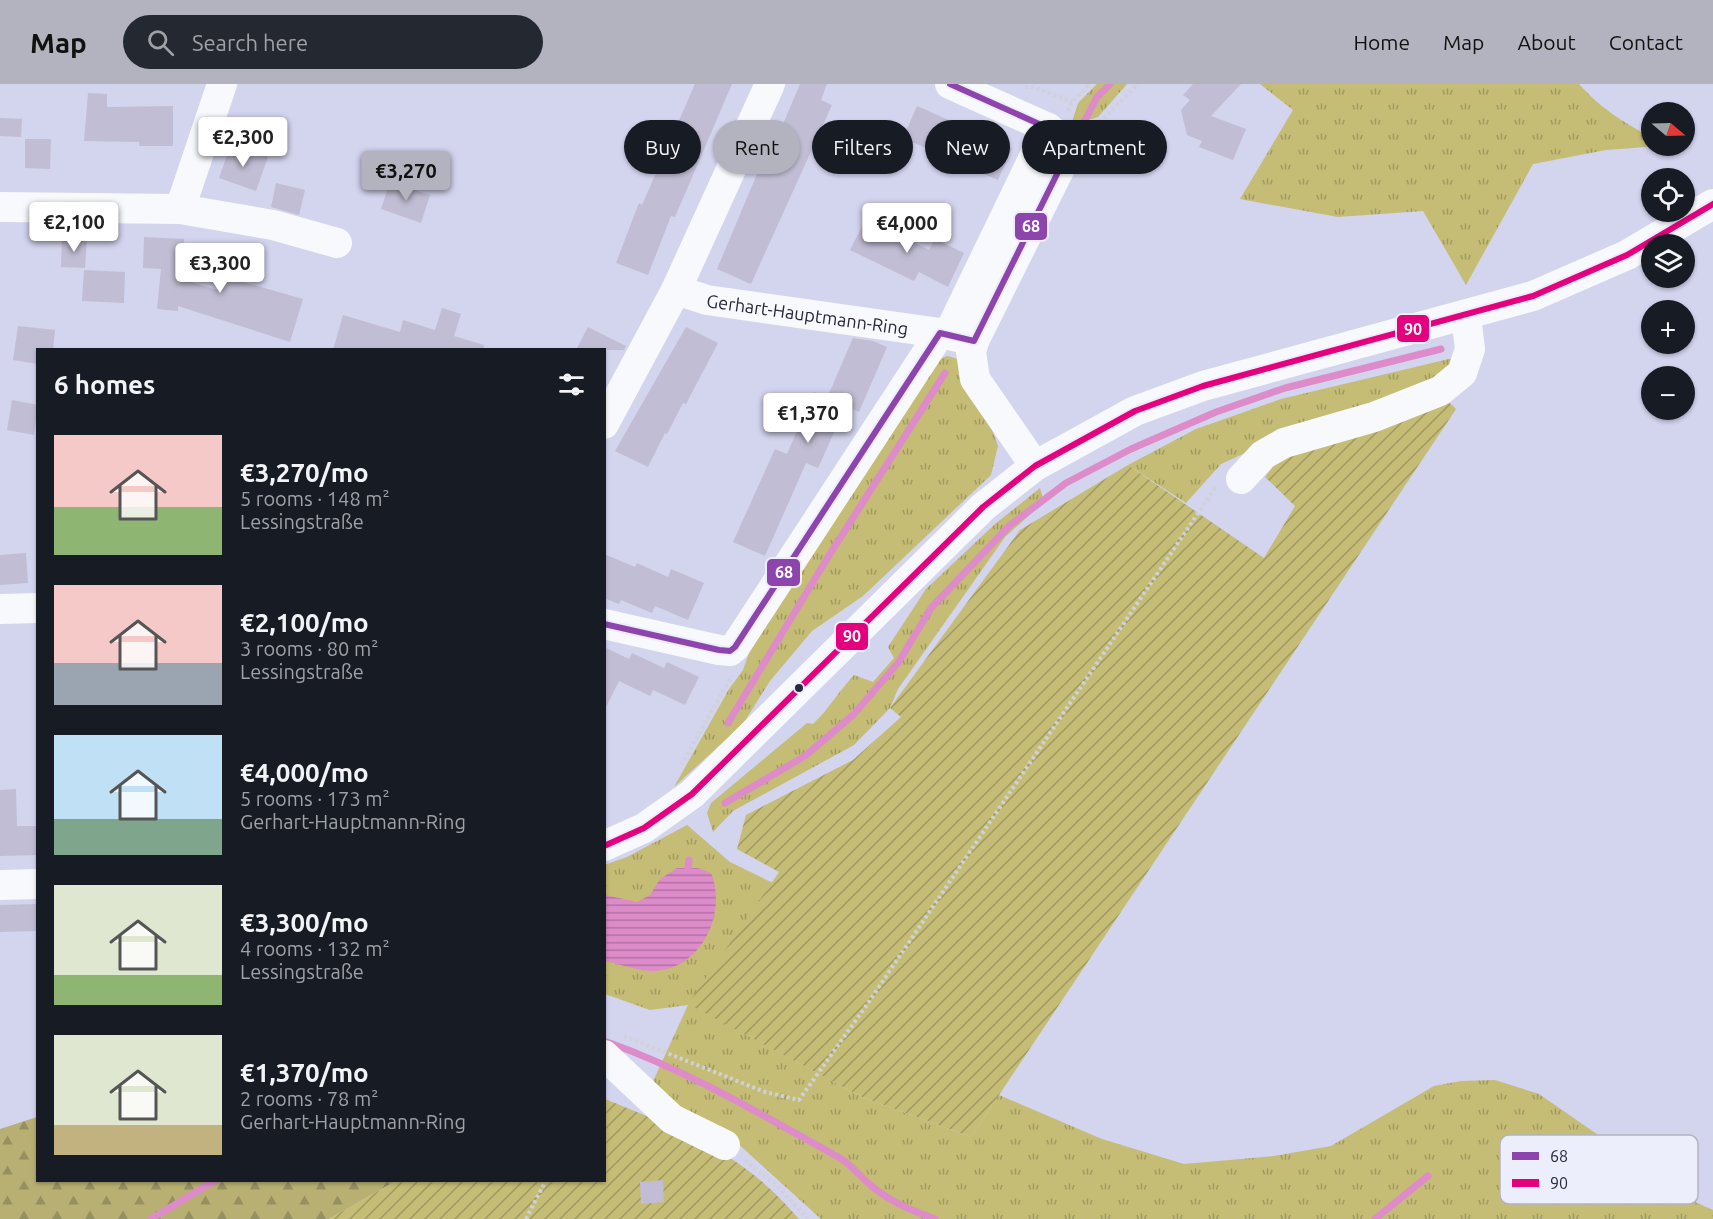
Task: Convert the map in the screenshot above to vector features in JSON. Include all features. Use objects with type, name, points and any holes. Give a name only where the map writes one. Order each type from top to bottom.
[{"type":"street","points":[[180,209],[222,84]]},
{"type":"street","points":[[606,420],[676,290],[770,84]]},
{"type":"street","points":[[950,84],[997,91],[1035,120]]},
{"type":"street","points":[[1035,466],[975,379],[971,352],[954,336],[1039,174]]},
{"type":"street","points":[[606,845],[645,828],[692,794],[967,522],[1035,466],[1135,411],[1203,386],[1533,296],[1627,255],[1713,204]]},
{"type":"street","points":[[0,207],[180,209],[273,225],[337,243]]},
{"type":"street","name":"Gerhart-Hauptmann-Ring","points":[[676,290],[707,300],[954,336],[735,647]]},
{"type":"street","points":[[1241,479],[1263,455],[1284,443],[1374,417],[1440,391],[1462,373],[1470,349],[1466,316]]},
{"type":"street","points":[[0,609],[36,608]]},
{"type":"street","points":[[606,624],[719,650],[729,651],[735,647]]},
{"type":"street","points":[[0,885],[36,884]]},
{"type":"street","points":[[610,1044],[672,1119],[725,1145]]},
{"type":"path","points":[[1065,120],[1072,102],[1090,84]]},
{"type":"path","points":[[1085,120],[1138,84]]},
{"type":"path","points":[[997,91],[1034,87],[1072,102]]},
{"type":"path","points":[[610,1044],[765,1092],[799,1100],[866,1006],[1215,486],[1241,479]]},
{"type":"path","points":[[678,771],[736,668],[740,658],[735,647]]},
{"type":"path","points":[[725,1145],[779,1188],[808,1219]]},
{"type":"path","points":[[526,1219],[545,1182]]},
{"type":"green space","points":[[1097,84],[1127,84],[1098,117],[1073,120],[1078,103]]},
{"type":"green space","points":[[1260,84],[1579,84],[1612,114],[1641,132],[1641,147],[1606,150],[1533,164],[1466,285],[1423,211],[1338,217],[1240,199],[1293,110]]},
{"type":"green space","points":[[947,356],[958,359],[967,394],[992,429],[998,446],[991,475],[863,596],[812,631],[770,681],[743,724],[674,787],[729,689],[743,670],[749,653],[748,640],[938,360]]},
{"type":"green space","points":[[1453,358],[1449,375],[1287,434],[1221,464],[1186,503],[1128,465],[1196,429],[1281,399]]},
{"type":"green space","points":[[1442,396],[1456,409],[971,1137],[862,1097],[688,1004],[779,872],[737,849],[746,815],[853,760],[901,717],[890,708],[1020,530],[1128,465],[1264,558],[1295,506],[1265,477],[1286,450]]},
{"type":"green space","points":[[1040,488],[1044,502],[1005,537],[898,689],[890,708],[854,745],[733,811],[713,832],[707,813],[711,803],[807,723],[813,724],[854,675],[873,682],[894,658],[888,647],[926,589],[995,524]]},
{"type":"green space","points":[[687,825],[730,862],[773,883],[689,1004],[862,1097],[971,1137],[999,1095],[1102,1139],[1184,1164],[1274,1156],[1331,1146],[1434,1086],[1461,1081],[1495,1080],[1539,1094],[1598,1135],[1500,1135],[1500,1204],[1698,1203],[1713,1210],[1713,1219],[821,1219],[735,1141],[650,1088],[688,1005],[650,1010],[606,994],[606,864],[627,857]]},
{"type":"green space","points":[[606,1099],[661,1122],[733,1160],[755,1176],[799,1219],[329,1219],[394,1182],[606,1182]]},
{"type":"green space","points":[[36,1117],[36,1182],[394,1182],[329,1219],[0,1219],[0,1129]]},
{"type":"shaded area","points":[[677,868],[698,868],[711,873],[716,906],[706,938],[683,962],[668,969],[651,971],[606,961],[606,895],[637,902],[650,895],[660,879]]},
{"type":"building","points":[[695,84],[732,84],[717,120],[713,120],[713,128],[701,156],[701,120],[679,120]]},
{"type":"building","points":[[800,84],[827,84],[821,100],[832,105],[825,120],[812,120],[812,149],[751,284],[717,269],[757,174],[800,174],[800,120],[785,120]]},
{"type":"building","points":[[1193,84],[1241,84],[1211,116],[1246,129],[1233,160],[1199,147],[1202,141],[1187,135],[1181,110],[1190,100],[1183,95]]},
{"type":"building","points":[[88,93],[107,94],[107,107],[173,106],[173,146],[139,146],[139,142],[84,141]]},
{"type":"building","points":[[917,106],[949,120],[925,120],[925,148],[913,142],[913,120],[911,120]]},
{"type":"building","points":[[0,118],[22,119],[21,137],[0,136]]},
{"type":"building","points":[[25,139],[51,139],[50,169],[25,168]]},
{"type":"building","points":[[231,144],[268,157],[256,191],[219,178]]},
{"type":"building","points":[[656,174],[693,174],[675,217],[671,216],[648,275],[616,263],[639,203],[642,205]]},
{"type":"building","points":[[984,174],[1001,174],[998,180]]},
{"type":"building","points":[[390,182],[430,195],[421,223],[381,209]]},
{"type":"building","points":[[276,183],[305,190],[299,215],[271,207]]},
{"type":"building","points":[[866,219],[929,250],[935,239],[964,253],[948,287],[919,272],[914,281],[850,250]]},
{"type":"building","points":[[62,237],[87,239],[85,268],[61,267]]},
{"type":"building","points":[[144,237],[184,239],[181,279],[217,290],[222,276],[303,299],[290,342],[178,306],[178,311],[157,309],[161,269],[143,268]]},
{"type":"building","points":[[84,270],[125,272],[124,303],[82,301]]},
{"type":"building","points":[[442,308],[461,314],[454,336],[484,345],[483,348],[334,348],[343,315],[400,332],[403,320],[435,330]]},
{"type":"building","points":[[18,326],[55,330],[53,348],[36,348],[36,364],[13,360]]},
{"type":"building","points":[[588,327],[626,346],[624,350],[577,348]]},
{"type":"building","points":[[686,327],[718,343],[686,404],[683,403],[648,467],[615,451]]},
{"type":"building","points":[[853,338],[873,341],[887,347],[859,412],[846,406],[818,468],[806,463],[765,556],[733,542],[775,449],[787,454],[814,392],[827,398]]},
{"type":"building","points":[[12,400],[36,405],[34,435],[7,430]]},
{"type":"building","points":[[26,553],[28,583],[0,585],[0,555]]},
{"type":"building","points":[[606,555],[635,567],[637,563],[668,577],[671,569],[704,583],[688,620],[655,606],[652,613],[621,600],[619,604],[606,599]]},
{"type":"building","points":[[606,648],[629,659],[632,653],[664,668],[667,662],[699,677],[685,705],[653,690],[650,696],[619,681],[606,707]]},
{"type":"building","points":[[16,789],[17,826],[36,826],[36,855],[0,856],[0,790]]},
{"type":"building","points":[[36,904],[36,931],[0,932],[0,905]]},
{"type":"building","points":[[663,1180],[664,1202],[641,1204],[640,1182]]},
{"type":"waterway","points":[[1085,120],[1097,97],[1110,84]]},
{"type":"waterway","points":[[725,803],[805,756],[853,715],[898,663],[931,608],[1009,526],[1066,483],[1131,449],[1216,412],[1285,388],[1441,349]]},
{"type":"waterway","points":[[728,723],[828,557],[945,373]]},
{"type":"waterway","points":[[688,868],[689,860]]},
{"type":"waterway","points":[[607,1042],[667,1066],[754,1110],[840,1158],[888,1198],[935,1219]]},
{"type":"waterway","points":[[1375,1219],[1428,1176]]},
{"type":"waterway","points":[[151,1219],[213,1182]]},
{"type":"transit line","name":"68","points":[[606,624],[730,651],[735,647],[940,333],[974,341],[1068,152],[1067,142],[1048,128],[950,84]]},
{"type":"transit line","name":"90","points":[[606,845],[644,828],[692,794],[983,507],[1035,466],[1135,411],[1203,386],[1533,296],[1627,255],[1713,204]]}]
